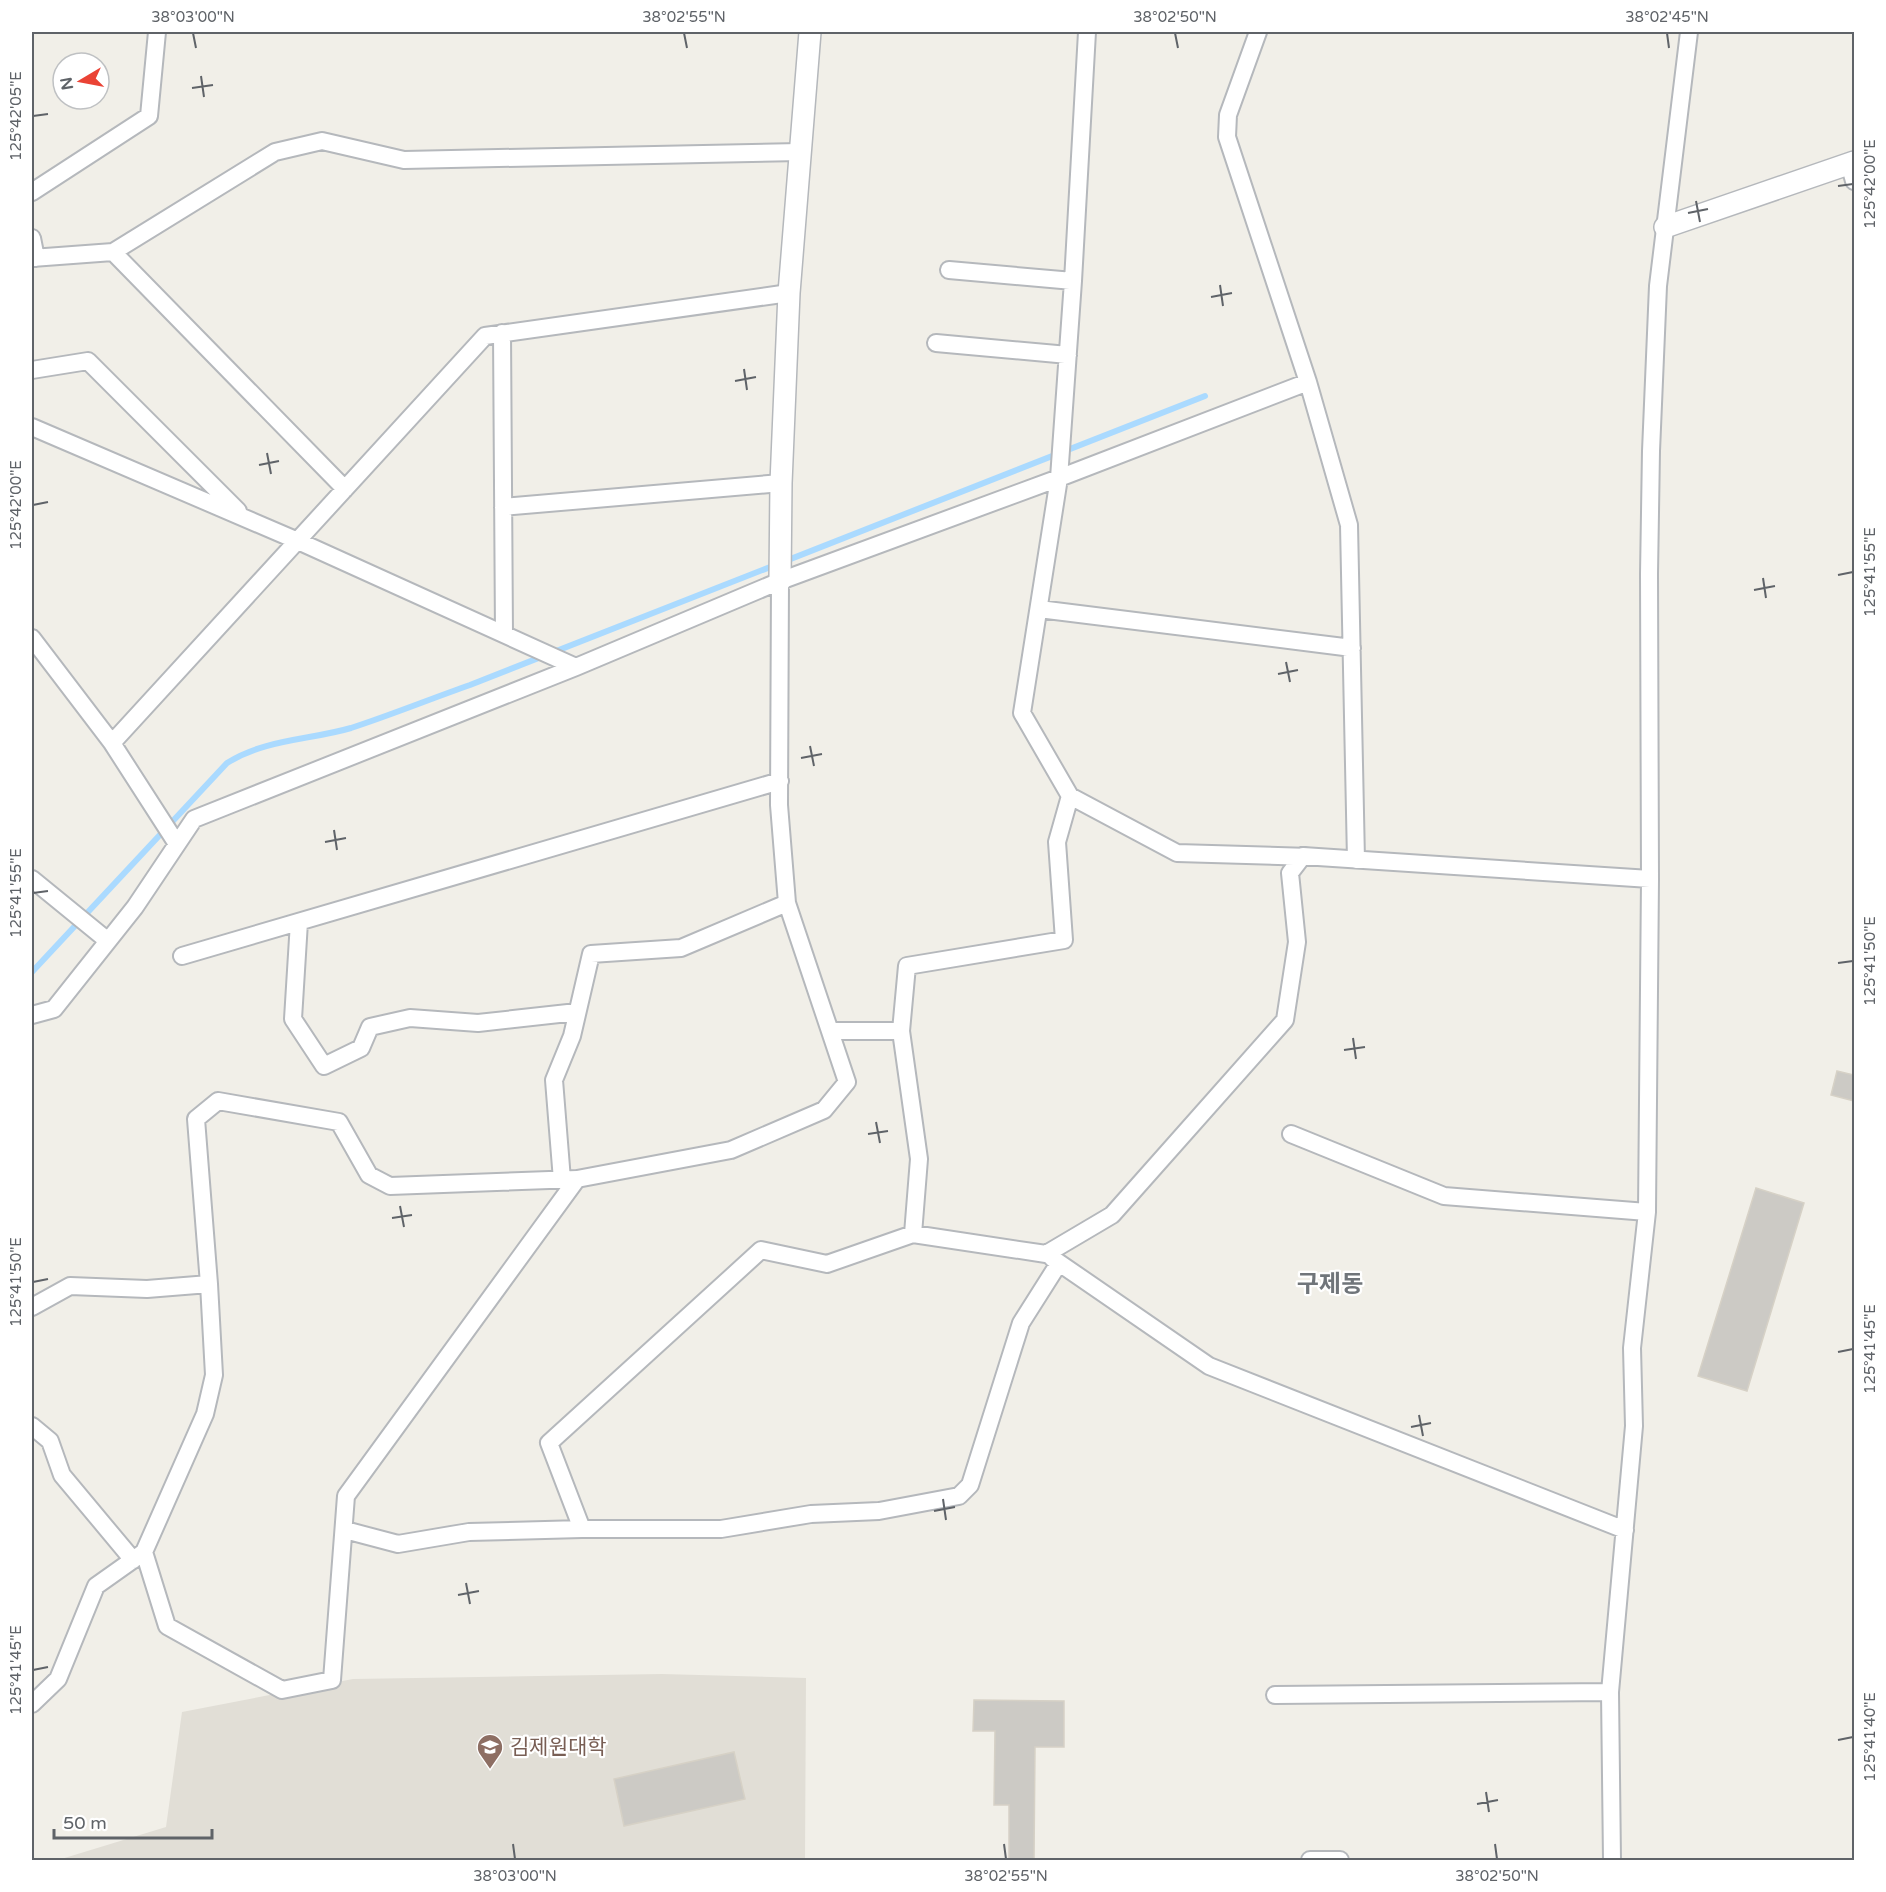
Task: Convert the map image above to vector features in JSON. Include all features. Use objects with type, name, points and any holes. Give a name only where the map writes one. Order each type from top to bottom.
[{"type":"street","points":[[32,192],[149,116],[157,32]]},
{"type":"street","points":[[32,1704],[58,1678],[96,1586],[138,1556],[178,1479],[207,1404],[214,1375],[196,1119],[219,1101],[339,1122],[369,1175],[390,1186],[570,1179],[731,1150],[824,1110],[847,1082],[787,903],[779,804],[781,483],[789,293],[810,32]]},
{"type":"street","points":[[1087,32],[1059,478],[1023,713],[1070,796],[1177,853],[1303,856],[1650,879]]},
{"type":"street","points":[[1258,32],[1228,115],[1227,137],[1308,382],[1349,525],[1356,860]]},
{"type":"street","points":[[1611,1860],[1610,1692],[1634,1426],[1632,1348],[1647,1212],[1650,879],[1649,574],[1651,451],[1658,286],[1689,32]]},
{"type":"street","points":[[32,238],[34,258],[113,252],[275,152],[322,141],[404,160],[800,152]]},
{"type":"street","points":[[1665,227],[1853,169]]},
{"type":"street","points":[[113,252],[345,489]]},
{"type":"street","points":[[949,270],[1073,281]]},
{"type":"street","points":[[112,743],[485,336],[789,293]]},
{"type":"street","points":[[502,333],[504,634]]},
{"type":"street","points":[[936,343],[1068,355]]},
{"type":"street","points":[[32,370],[88,361],[245,518]]},
{"type":"street","points":[[32,1015],[54,1009],[135,907],[194,819],[576,667],[780,569],[1059,478],[1308,382]]},
{"type":"street","points":[[32,427],[298,541],[576,667]]},
{"type":"street","points":[[503,507],[781,483]]},
{"type":"street","points":[[1039,609],[1352,648]]},
{"type":"street","points":[[32,638],[112,743],[177,844]]},
{"type":"street","points":[[182,956],[780,781]]},
{"type":"street","points":[[913,1234],[919,1159],[901,1030],[907,966],[1064,940],[1057,842],[1070,796]]},
{"type":"street","points":[[345,1530],[398,1544],[469,1532],[721,1529],[811,1514],[879,1511],[959,1496],[970,1485],[1021,1323],[1052,1258],[1112,1215],[1286,1020],[1297,942],[1290,873],[1303,856]]},
{"type":"street","points":[[32,879],[108,941]]},
{"type":"street","points":[[32,1426],[50,1441],[62,1475],[138,1556],[168,1626],[282,1690],[333,1680],[346,1496],[570,1179],[554,1080],[572,1036],[591,954],[681,948],[787,903]]},
{"type":"street","points":[[299,922],[293,1019],[324,1066],[362,1048],[370,1026],[410,1018],[478,1023],[577,1012]]},
{"type":"street","points":[[830,1031],[901,1030]]},
{"type":"street","points":[[1291,1134],[1444,1196],[1647,1212]]},
{"type":"street","points":[[582,1529],[549,1443],[761,1250],[827,1264],[913,1234],[1052,1258],[1209,1366],[1625,1530]]},
{"type":"street","points":[[32,1307],[70,1286],[147,1289],[209,1284]]},
{"type":"street","points":[[1275,1695],[1610,1692]]},
{"type":"street","points":[[1310,1860],[1340,1860]]},
{"type":"shaded area","name":"김제원대학","points":[[662,1674],[806,1678],[805,1860],[58,1860],[166,1827],[182,1712],[353,1679]]},
{"type":"building","points":[[1837,1071],[1854,1075],[1854,1101],[1831,1095]]},
{"type":"building","points":[[1756,1188],[1804,1203],[1747,1391],[1698,1376]]},
{"type":"building","points":[[974,1700],[1064,1701],[1064,1747],[1035,1747],[1034,1860],[1009,1860],[1009,1805],[994,1805],[995,1731],[973,1731]]},
{"type":"building","points":[[734,1752],[745,1799],[624,1826],[614,1779]]},
{"type":"waterway","points":[[32,972],[227,763],[242,755],[272,745],[351,728],[470,685],[1205,396]]},
{"type":"place","name":"김제원대학","points":[[490,1770]]},
{"type":"district","name":"구제동","points":[[1330,1284]]}]
